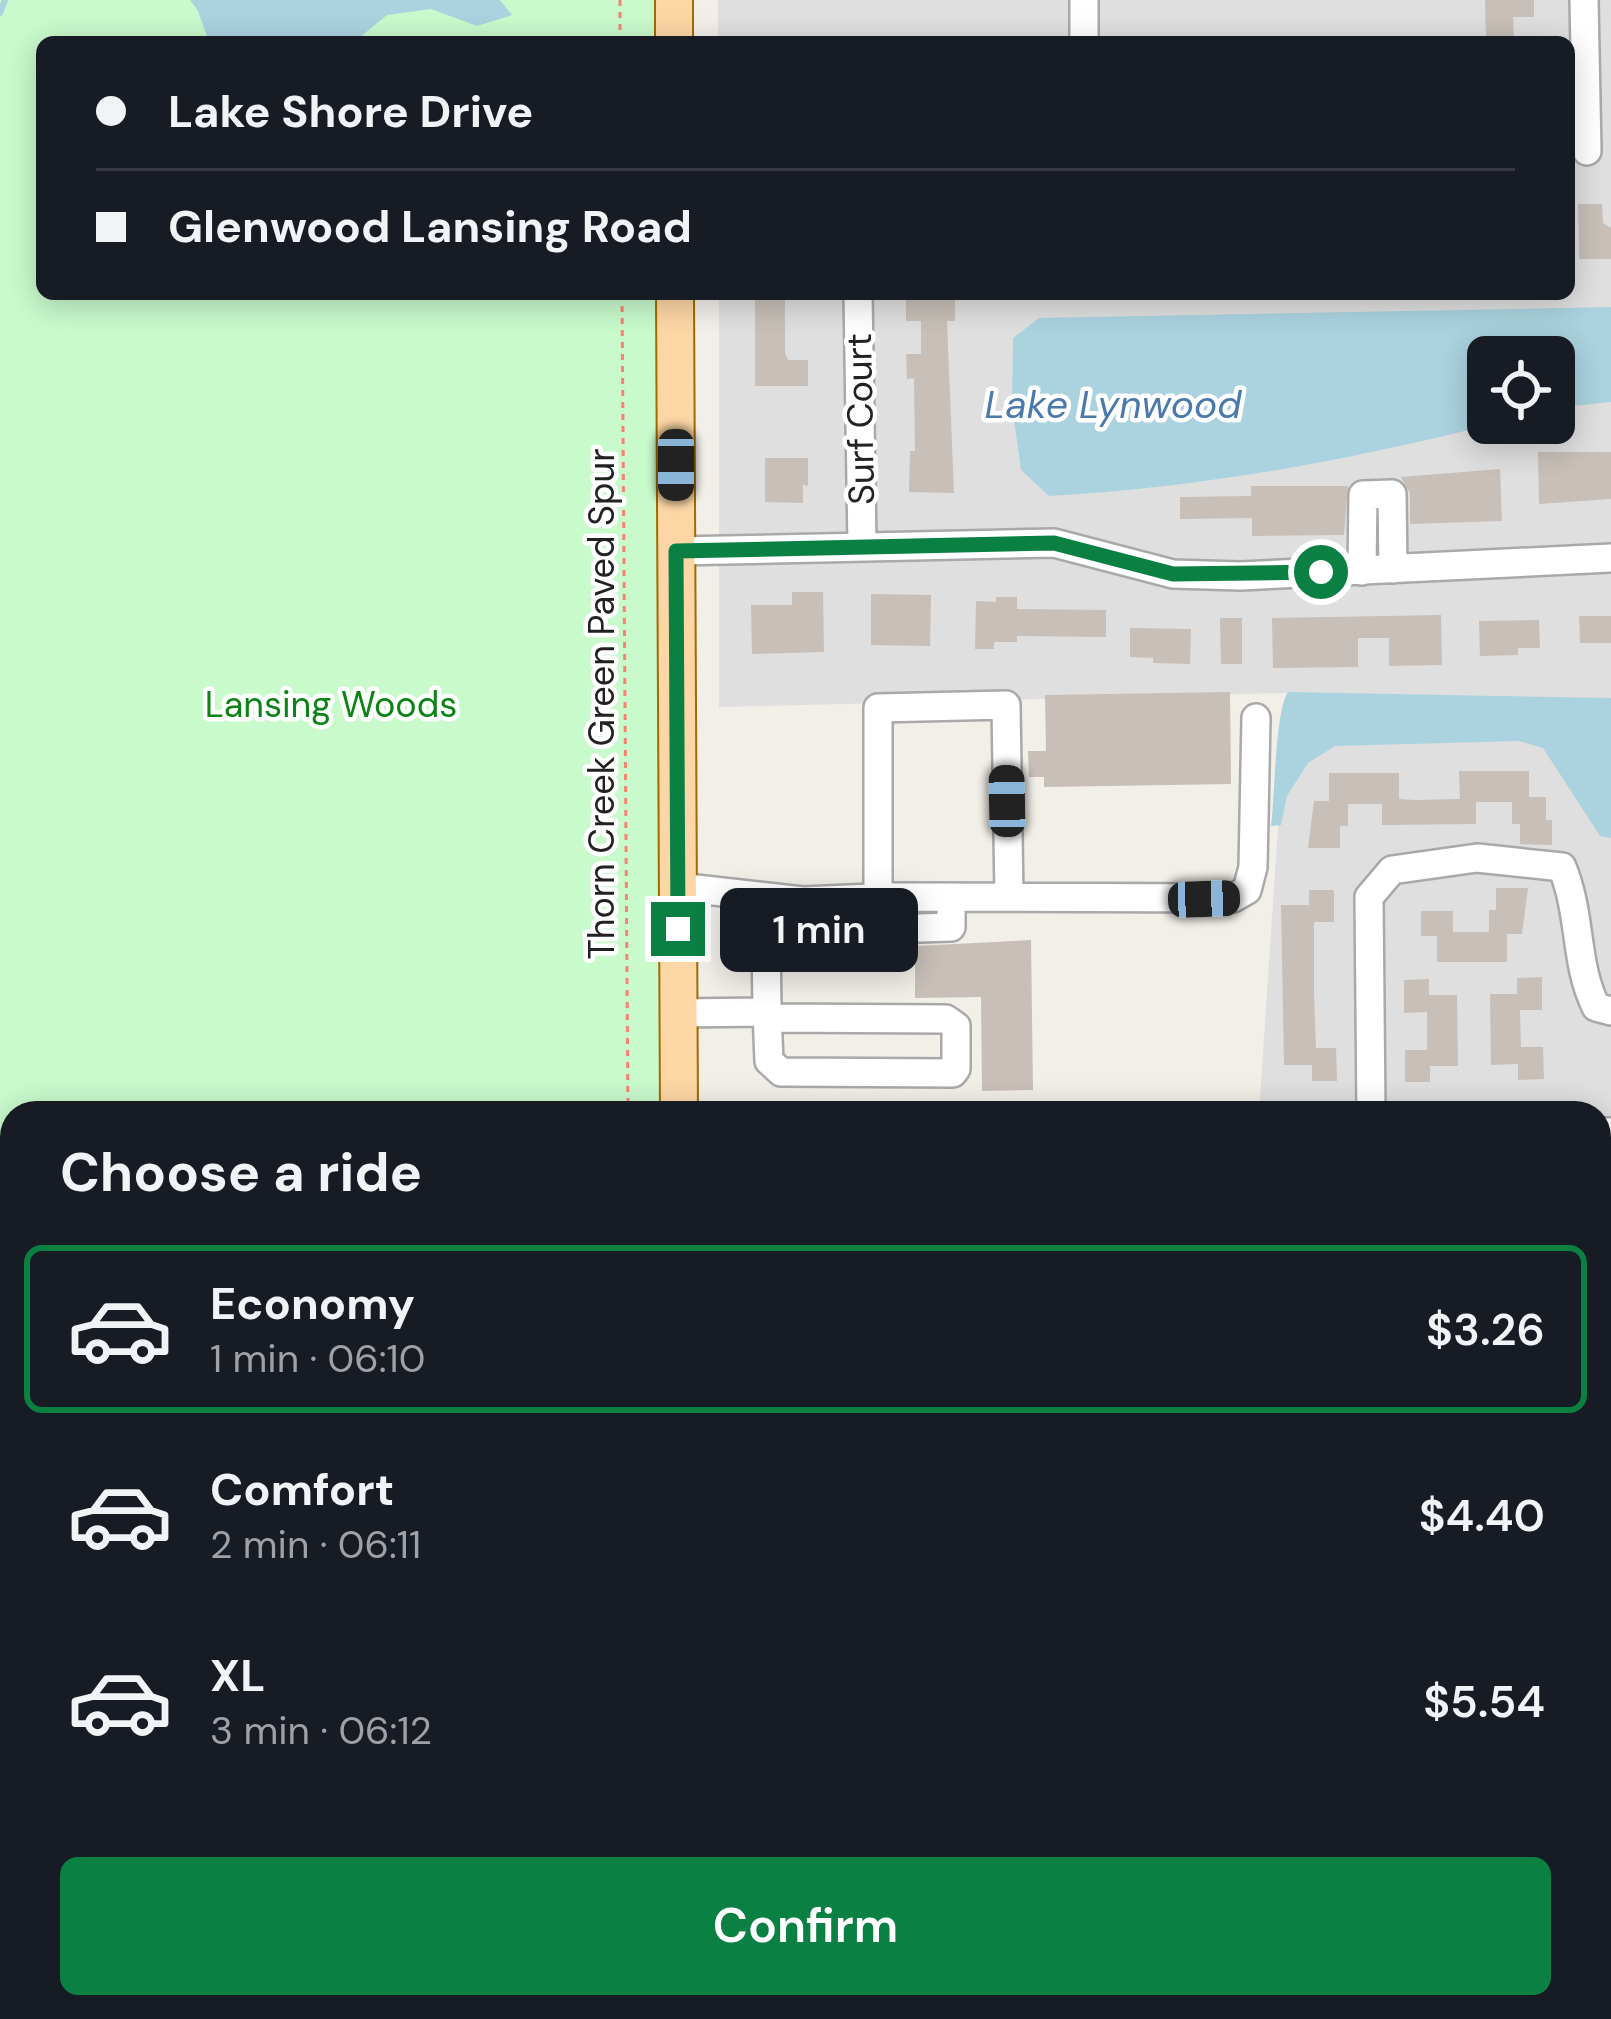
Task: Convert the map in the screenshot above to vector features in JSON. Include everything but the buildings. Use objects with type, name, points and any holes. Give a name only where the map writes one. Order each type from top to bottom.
[{"type":"main road","points":[[674,0],[674,36]]},
{"type":"main road","points":[[675,300],[679,1101]]},
{"type":"street","points":[[1084,0],[1084,36]]},
{"type":"street","points":[[1584,0],[1589,151]]},
{"type":"street","name":"Surf Court","points":[[858,300],[862,545]]},
{"type":"street","points":[[1362,571],[1363,495],[1392,494],[1393,569]]},
{"type":"street","points":[[676,551],[1054,543],[1173,574],[1240,576],[1611,558]]},
{"type":"street","points":[[878,898],[878,708],[1006,705],[1009,897]]},
{"type":"street","points":[[678,887],[803,902],[951,897],[1233,898],[1247,890],[1253,868],[1256,718]]},
{"type":"street","points":[[1371,1101],[1369,897],[1392,870],[1477,858],[1562,868],[1575,899],[1584,983],[1596,1007],[1611,1012]]},
{"type":"street","points":[[678,1012],[767,1015],[946,1019],[956,1026],[956,1069],[952,1073],[781,1072],[769,1060],[767,1015],[766,932],[951,927],[951,897]]},
{"type":"path","points":[[620,0],[620,36]]},
{"type":"path","name":"Thorn Creek Green Paved Spur","points":[[622,300],[628,1101]]},
{"type":"shaded area","points":[[718,0],[1611,0],[1611,1101],[1260,1101],[1287,693],[719,707],[719,300],[1575,300],[1575,36],[718,36]]},
{"type":"green space","name":"Lansing Woods","points":[[0,0],[660,0],[661,36],[36,36],[36,300],[661,300],[663,1101],[0,1101]]},
{"type":"water","points":[[190,0],[500,0],[512,15],[477,26],[431,9],[387,15],[361,36],[207,36]]},
{"type":"water","name":"Lake Lynwood","points":[[1611,307],[1611,402],[1575,406],[1575,336],[1467,336],[1467,430],[1274,470],[1049,496],[1021,470],[1012,405],[1013,338],[1039,318]]},
{"type":"water","points":[[1288,692],[1611,698],[1611,838],[1600,836],[1543,748],[1519,741],[1335,746],[1308,763],[1287,796],[1281,825],[1271,826],[1278,735]]},
{"type":"waterway","points":[[0,13],[5,0]]},
{"type":"route","points":[[678,929],[676,551],[1054,543],[1173,574],[1321,572]]}]
